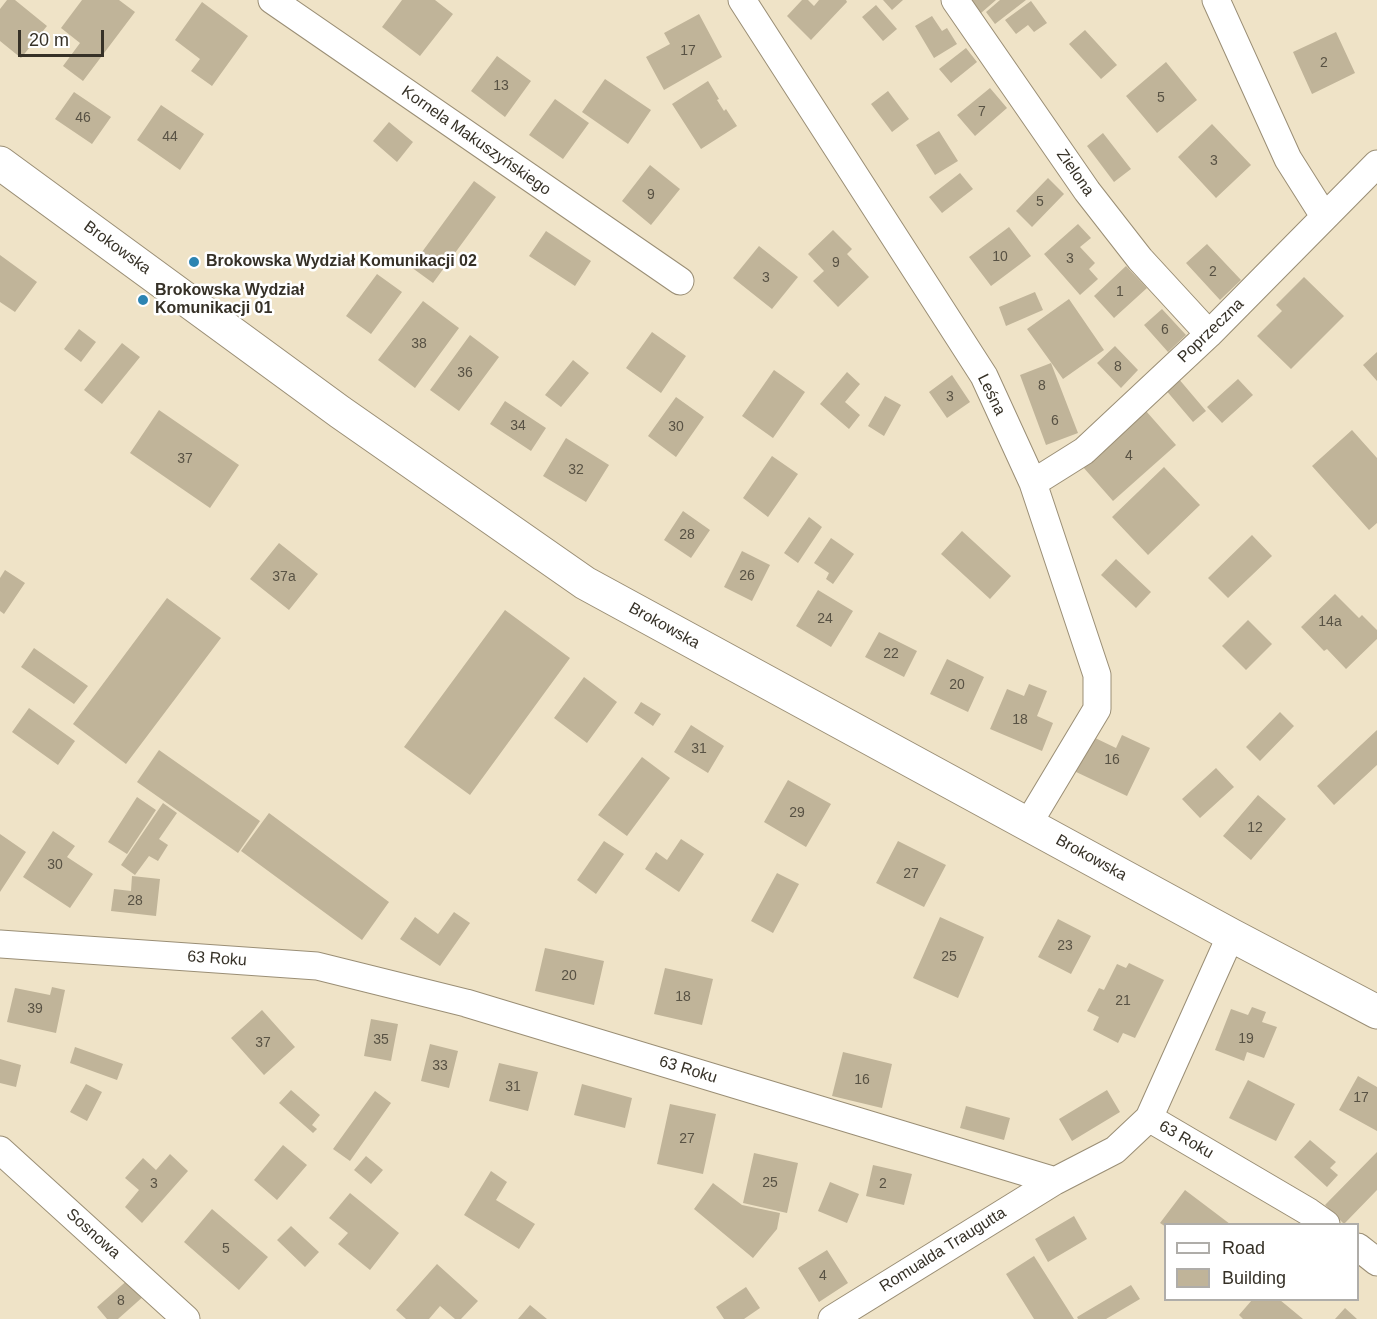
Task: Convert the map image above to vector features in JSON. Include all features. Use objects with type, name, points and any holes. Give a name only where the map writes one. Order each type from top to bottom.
[{"type":"street","name":"Kornela Makuszyńskiego","points":[[272,0],[680,281]]},
{"type":"street","name":"Leśna","points":[[742,0],[984,376],[1033,483],[1097,675],[1097,709],[1028,824]]},
{"type":"street","name":"Zielona","points":[[955,0],[1087,191],[1140,259],[1209,334]]},
{"type":"street","points":[[1216,0],[1288,159],[1324,216]]},
{"type":"street","name":"Brokowska","points":[[0,163],[340,412],[585,583],[1377,1012]]},
{"type":"street","name":"Poprzeczna","points":[[1033,483],[1084,451],[1209,334],[1377,164]]},
{"type":"street","points":[[1149,1118],[1232,935]]},
{"type":"street","name":"63 Roku","points":[[0,944],[317,966],[466,1003],[1055,1180],[1115,1150],[1149,1118],[1325,1223]]},
{"type":"street","name":"Sosnowa","points":[[0,1150],[186,1319]]},
{"type":"street","name":"Romualda Traugutta","points":[[832,1319],[1055,1180]]},
{"type":"street","points":[[1359,1248],[1377,1262]]},
{"type":"building","points":[[7,0],[15,0],[47,26],[21,58],[0,41],[0,9]]},
{"type":"building","points":[[82,0],[119,0],[135,12],[83,81],[63,66],[80,43],[61,28]]},
{"type":"building","points":[[402,0],[435,0],[453,14],[420,56],[382,27]]},
{"type":"building","points":[[802,0],[808,0],[814,6],[819,0],[846,0],[847,2],[811,40],[787,16]]},
{"type":"building","points":[[883,0],[903,0],[892,10]]},
{"type":"building","points":[[969,0],[996,0],[981,13]]},
{"type":"building","points":[[1000,0],[1026,0],[995,24],[986,12]]},
{"type":"building","points":[[1031,1],[1047,23],[1034,32],[1028,25],[1016,34],[1005,20]]},
{"type":"building","points":[[202,2],[248,36],[212,86],[191,71],[200,59],[175,40]]},
{"type":"building","points":[[876,5],[897,29],[883,41],[862,17]]},
{"type":"building","points":[[699,14],[722,57],[664,90],[646,57],[670,44],[664,33]]},
{"type":"building","points":[[932,16],[942,31],[947,28],[957,44],[934,58],[915,26]]},
{"type":"building","points":[[1085,30],[1117,65],[1101,79],[1069,44]]},
{"type":"building","points":[[1336,32],[1355,73],[1312,94],[1293,52]]},
{"type":"building","points":[[966,48],[977,62],[951,83],[939,69]]},
{"type":"building","points":[[497,56],[531,81],[505,117],[471,91]]},
{"type":"building","points":[[1166,62],[1197,100],[1157,133],[1126,96]]},
{"type":"building","points":[[605,79],[651,110],[628,144],[582,112]]},
{"type":"building","points":[[708,81],[724,111],[726,109],[737,126],[701,149],[672,104]]},
{"type":"building","points":[[990,88],[1007,108],[975,136],[957,115]]},
{"type":"building","points":[[888,91],[909,119],[892,132],[871,104]]},
{"type":"building","points":[[74,92],[111,117],[92,144],[55,119]]},
{"type":"building","points":[[555,99],[589,123],[563,159],[529,135]]},
{"type":"building","points":[[161,105],[204,134],[180,170],[137,140]]},
{"type":"building","points":[[389,122],[413,142],[397,162],[373,141]]},
{"type":"building","points":[[1212,124],[1251,165],[1216,198],[1178,157]]},
{"type":"building","points":[[939,131],[958,161],[935,175],[916,145]]},
{"type":"building","points":[[1103,133],[1131,169],[1114,182],[1087,146]]},
{"type":"building","points":[[650,165],[680,189],[651,225],[622,201]]},
{"type":"building","points":[[960,173],[973,189],[942,213],[929,197]]},
{"type":"building","points":[[1048,178],[1064,194],[1032,227],[1016,211]]},
{"type":"building","points":[[474,181],[496,197],[433,283],[411,267]]},
{"type":"building","points":[[1078,224],[1091,238],[1080,247],[1095,263],[1089,269],[1098,279],[1080,295],[1044,254]]},
{"type":"building","points":[[1009,227],[1031,256],[991,286],[969,257]]},
{"type":"building","points":[[833,230],[852,249],[847,254],[869,277],[838,307],[813,281],[824,271],[808,254]]},
{"type":"building","points":[[546,231],[591,261],[575,286],[529,256]]},
{"type":"building","points":[[1207,244],[1241,280],[1220,300],[1186,263]]},
{"type":"building","points":[[759,246],[798,277],[772,309],[733,278]]},
{"type":"building","points":[[0,255],[37,282],[15,312],[0,302]]},
{"type":"building","points":[[1126,266],[1147,288],[1114,318],[1094,296]]},
{"type":"building","points":[[377,274],[402,292],[371,334],[346,316]]},
{"type":"building","points":[[1304,277],[1344,316],[1291,369],[1257,336],[1282,311],[1276,305]]},
{"type":"building","points":[[1035,292],[1043,310],[1006,326],[999,307]]},
{"type":"building","points":[[1069,299],[1104,350],[1063,379],[1027,329]]},
{"type":"building","points":[[423,301],[459,328],[415,388],[378,360]]},
{"type":"building","points":[[1162,309],[1186,335],[1168,352],[1144,325]]},
{"type":"building","points":[[79,329],[96,342],[81,362],[64,349]]},
{"type":"building","points":[[652,332],[686,356],[661,393],[626,368]]},
{"type":"building","points":[[470,335],[499,357],[459,411],[430,390]]},
{"type":"building","points":[[122,343],[140,357],[102,404],[84,390]]},
{"type":"building","points":[[1115,346],[1138,370],[1121,388],[1097,363]]},
{"type":"building","points":[[1377,352],[1377,381],[1363,365]]},
{"type":"building","points":[[573,360],[589,373],[561,407],[545,395]]},
{"type":"building","points":[[1051,363],[1078,433],[1046,445],[1020,375]]},
{"type":"building","points":[[774,370],[805,392],[773,438],[742,416]]},
{"type":"building","points":[[847,372],[860,384],[845,402],[860,415],[849,429],[820,404]]},
{"type":"building","points":[[952,375],[970,402],[947,418],[929,392]]},
{"type":"building","points":[[1178,378],[1206,411],[1193,422],[1165,389]]},
{"type":"building","points":[[1238,379],[1253,395],[1222,423],[1207,407]]},
{"type":"building","points":[[885,396],[901,405],[884,436],[868,426]]},
{"type":"building","points":[[676,397],[704,417],[676,457],[648,436]]},
{"type":"building","points":[[505,401],[546,428],[531,451],[490,424]]},
{"type":"building","points":[[159,410],[239,465],[210,508],[130,453]]},
{"type":"building","points":[[1146,411],[1176,445],[1113,501],[1083,467]]},
{"type":"building","points":[[1352,430],[1377,458],[1377,523],[1369,530],[1312,466]]},
{"type":"building","points":[[566,438],[609,465],[586,502],[543,476]]},
{"type":"building","points":[[772,456],[798,474],[768,517],[743,498]]},
{"type":"building","points":[[1164,467],[1200,505],[1148,555],[1112,517]]},
{"type":"building","points":[[683,511],[710,530],[691,558],[664,540]]},
{"type":"building","points":[[809,517],[822,527],[798,563],[784,553]]},
{"type":"building","points":[[962,531],[1011,576],[990,599],[941,554]]},
{"type":"building","points":[[1252,535],[1272,556],[1228,598],[1208,578]]},
{"type":"building","points":[[831,538],[854,554],[833,584],[826,579],[829,573],[814,563]]},
{"type":"building","points":[[279,543],[318,574],[289,610],[250,579]]},
{"type":"building","points":[[742,551],[770,565],[752,601],[724,587]]},
{"type":"building","points":[[1116,559],[1151,592],[1136,608],[1101,575]]},
{"type":"building","points":[[5,570],[25,583],[4,614],[0,611],[0,578]]},
{"type":"building","points":[[818,590],[853,611],[831,647],[796,626]]},
{"type":"building","points":[[1335,594],[1359,618],[1362,615],[1377,630],[1377,639],[1346,669],[1327,649],[1324,651],[1301,627]]},
{"type":"building","points":[[167,598],[221,638],[126,764],[73,724]]},
{"type":"building","points":[[505,610],[570,658],[470,795],[404,747]]},
{"type":"building","points":[[1248,620],[1272,644],[1246,670],[1222,646]]},
{"type":"building","points":[[879,632],[917,651],[904,677],[865,657]]},
{"type":"building","points":[[34,648],[88,686],[74,704],[21,667]]},
{"type":"building","points":[[947,659],[984,677],[968,712],[930,694]]},
{"type":"building","points":[[584,677],[617,702],[587,743],[554,718]]},
{"type":"building","points":[[1029,684],[1047,691],[1037,716],[1053,723],[1042,751],[990,729],[1007,689],[1024,696]]},
{"type":"building","points":[[641,702],[661,714],[653,726],[634,713]]},
{"type":"building","points":[[29,708],[75,741],[58,765],[12,732]]},
{"type":"building","points":[[1280,712],[1294,726],[1260,761],[1246,747]]},
{"type":"building","points":[[691,725],[724,746],[708,773],[674,752]]},
{"type":"building","points":[[1377,730],[1377,765],[1334,805],[1317,786]]},
{"type":"building","points":[[1122,735],[1150,748],[1127,796],[1074,771],[1091,736],[1116,748]]},
{"type":"building","points":[[159,750],[260,821],[238,853],[137,782]]},
{"type":"building","points":[[642,757],[670,778],[627,836],[598,815]]},
{"type":"building","points":[[1216,768],[1234,787],[1200,818],[1182,799]]},
{"type":"building","points":[[788,780],[831,804],[806,847],[764,822]]},
{"type":"building","points":[[1258,795],[1286,819],[1251,860],[1223,836]]},
{"type":"building","points":[[137,797],[156,810],[127,854],[108,842]]},
{"type":"building","points":[[163,803],[177,813],[159,839],[168,845],[158,861],[149,856],[135,875],[121,865]]},
{"type":"building","points":[[269,813],[389,902],[362,940],[241,851]]},
{"type":"building","points":[[53,831],[75,846],[67,857],[93,874],[70,908],[23,877]]},
{"type":"building","points":[[0,834],[26,852],[0,892]]},
{"type":"building","points":[[681,839],[704,854],[679,892],[645,869],[656,852],[667,860]]},
{"type":"building","points":[[604,841],[624,854],[596,894],[577,880]]},
{"type":"building","points":[[898,841],[946,865],[924,907],[876,883]]},
{"type":"building","points":[[777,873],[799,884],[773,933],[751,921]]},
{"type":"building","points":[[132,876],[160,879],[156,916],[111,911],[114,889],[131,891]]},
{"type":"building","points":[[454,912],[470,923],[440,966],[400,939],[415,917],[438,934]]},
{"type":"building","points":[[940,917],[984,937],[958,998],[913,978]]},
{"type":"building","points":[[1058,919],[1091,936],[1071,974],[1038,957]]},
{"type":"building","points":[[545,948],[604,961],[594,1005],[535,991]]},
{"type":"building","points":[[1129,963],[1164,980],[1135,1038],[1123,1033],[1118,1043],[1093,1030],[1099,1017],[1087,1011],[1099,988],[1104,990],[1117,964],[1126,968]]},
{"type":"building","points":[[665,968],[713,979],[702,1025],[654,1014]]},
{"type":"building","points":[[52,987],[65,990],[56,1033],[7,1022],[15,988],[50,995]]},
{"type":"building","points":[[1252,1007],[1266,1012],[1262,1022],[1277,1027],[1264,1058],[1247,1052],[1244,1061],[1215,1050],[1231,1009],[1248,1015]]},
{"type":"building","points":[[262,1010],[295,1047],[264,1075],[231,1038]]},
{"type":"building","points":[[371,1019],[398,1024],[391,1061],[364,1056]]},
{"type":"building","points":[[430,1044],[458,1051],[449,1088],[421,1081]]},
{"type":"building","points":[[75,1047],[123,1064],[117,1080],[70,1063]]},
{"type":"building","points":[[843,1052],[892,1064],[882,1108],[832,1096]]},
{"type":"building","points":[[0,1059],[21,1065],[16,1087],[0,1083]]},
{"type":"building","points":[[499,1063],[538,1072],[528,1111],[489,1101]]},
{"type":"building","points":[[1358,1076],[1377,1087],[1377,1131],[1339,1110]]},
{"type":"building","points":[[1248,1080],[1295,1104],[1276,1141],[1229,1118]]},
{"type":"building","points":[[86,1084],[102,1092],[87,1121],[70,1112]]},
{"type":"building","points":[[582,1084],[632,1098],[625,1128],[574,1115]]},
{"type":"building","points":[[291,1090],[320,1115],[312,1125],[317,1129],[313,1133],[279,1103]]},
{"type":"building","points":[[1107,1090],[1120,1112],[1072,1141],[1059,1119]]},
{"type":"building","points":[[375,1091],[391,1103],[350,1161],[333,1149]]},
{"type":"building","points":[[670,1104],[716,1114],[703,1174],[657,1164]]},
{"type":"building","points":[[966,1106],[1010,1118],[1004,1140],[960,1128]]},
{"type":"building","points":[[1310,1140],[1336,1162],[1330,1168],[1338,1175],[1327,1187],[1294,1157]]},
{"type":"building","points":[[283,1145],[307,1165],[277,1200],[254,1180]]},
{"type":"building","points":[[1377,1152],[1377,1190],[1345,1223],[1325,1205]]},
{"type":"building","points":[[754,1153],[798,1163],[787,1213],[743,1203]]},
{"type":"building","points":[[170,1154],[188,1171],[142,1223],[125,1207],[139,1190],[125,1178],[143,1158],[156,1170]]},
{"type":"building","points":[[366,1156],[383,1170],[371,1184],[354,1170]]},
{"type":"building","points":[[873,1165],[912,1174],[904,1205],[866,1196]]},
{"type":"building","points":[[491,1171],[507,1182],[496,1200],[535,1224],[519,1249],[464,1215]]},
{"type":"building","points":[[830,1182],[859,1194],[847,1223],[818,1211]]},
{"type":"building","points":[[713,1183],[742,1205],[780,1213],[777,1229],[753,1258],[694,1209]]},
{"type":"building","points":[[1185,1190],[1229,1223],[1164,1223],[1164,1226],[1160,1223]]},
{"type":"building","points":[[350,1193],[399,1233],[370,1270],[338,1244],[348,1233],[329,1218]]},
{"type":"building","points":[[212,1209],[268,1257],[239,1290],[184,1242]]},
{"type":"building","points":[[1074,1216],[1087,1239],[1048,1262],[1035,1239]]},
{"type":"building","points":[[291,1226],[319,1252],[305,1267],[277,1240]]},
{"type":"building","points":[[827,1250],[848,1283],[819,1302],[798,1268]]},
{"type":"building","points":[[1034,1256],[1074,1319],[1034,1319],[1006,1274]]},
{"type":"building","points":[[437,1264],[478,1301],[461,1319],[455,1319],[440,1306],[429,1319],[406,1319],[396,1310]]},
{"type":"building","points":[[130,1278],[145,1295],[118,1319],[107,1319],[97,1307]]},
{"type":"building","points":[[1131,1285],[1140,1299],[1106,1319],[1078,1319],[1077,1317]]},
{"type":"building","points":[[746,1287],[760,1308],[744,1319],[724,1319],[716,1307]]},
{"type":"building","points":[[1251,1301],[1281,1301],[1303,1319],[1243,1319],[1239,1315]]},
{"type":"building","points":[[530,1305],[547,1319],[518,1319]]},
{"type":"building","points":[[1345,1308],[1357,1319],[1335,1319]]},
{"type":"place","name":"Brokowska Wydział Komunikacji 02","points":[[194,262]]},
{"type":"place","name":"Brokowska Wydział Komunikacji 01","points":[[143,300]]}]
